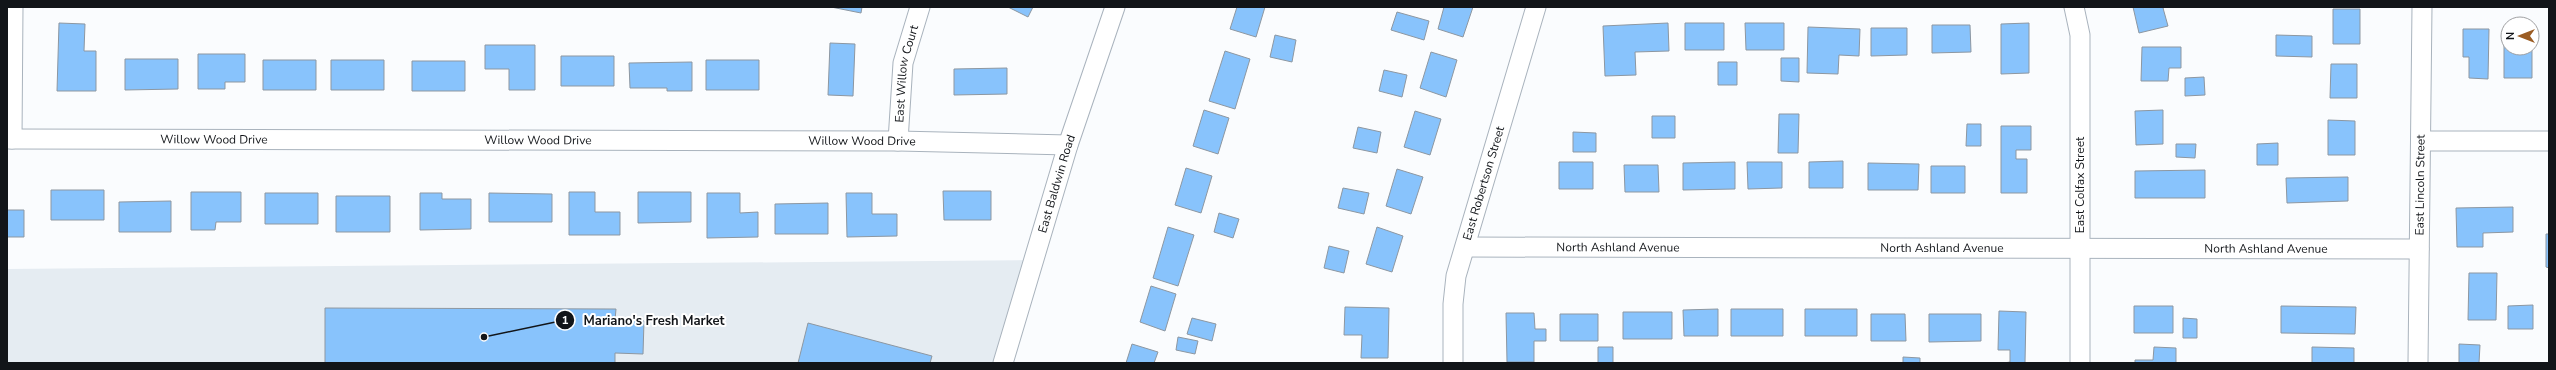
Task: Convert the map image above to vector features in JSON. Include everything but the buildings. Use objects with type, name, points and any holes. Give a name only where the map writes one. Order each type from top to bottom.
[{"type":"street","points":[[10,139],[14,7]]},
{"type":"street","name":"East Willow Court","points":[[898,141],[903,63],[920,7]]},
{"type":"street","name":"East Baldwin Road","points":[[1003,363],[1068,145],[1115,7]]},
{"type":"street","name":"East Robertson Street","points":[[1453,363],[1453,304],[1456,276],[1536,7]]},
{"type":"street","name":"East Colfax Street","points":[[2074,7],[2080,35],[2080,363]]},
{"type":"street","name":"East Lincoln Street","points":[[2418,363],[2422,7]]},
{"type":"street","name":"Willow Wood Drive","points":[[10,139],[898,141],[1068,145]]},
{"type":"street","points":[[2421,141],[2549,141]]},
{"type":"street","name":"North Ashland Avenue","points":[[1465,247],[2080,247],[2419,249]]},
{"type":"shaded area","points":[[1034,260],[1003,363],[7,363],[7,269]]},
{"type":"place","name":"Mariano's Fresh Market","points":[[484,337]]}]
